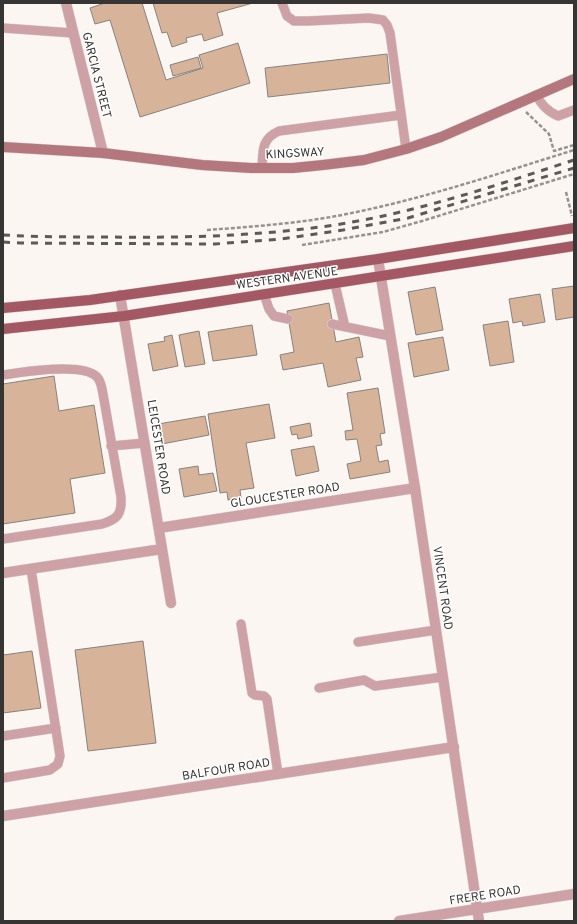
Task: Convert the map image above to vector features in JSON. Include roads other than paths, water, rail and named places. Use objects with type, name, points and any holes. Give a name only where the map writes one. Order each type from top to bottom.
[{"type":"main road","name":"KINGSWAY","points":[[3,147],[103,154],[202,165],[262,168],[293,168],[364,160],[406,149],[441,137],[574,79]]},
{"type":"main road","name":"WESTERN AVENUE","points":[[3,308],[90,300],[378,259],[574,228]]},
{"type":"main road","name":"WESTERN AVENUE","points":[[3,329],[124,316],[574,246]]},
{"type":"street","name":"GARCIA STREET","points":[[66,3],[103,154]]},
{"type":"street","name":"VINCENT ROAD","points":[[378,259],[415,488],[479,921]]},
{"type":"street","name":"LEICESTER ROAD","points":[[120,295],[171,603]]},
{"type":"street","name":"GLOUCESTER ROAD","points":[[159,528],[415,488]]},
{"type":"street","points":[[3,573],[162,549]]},
{"type":"street","name":"BALFOUR ROAD","points":[[3,816],[454,747]]},
{"type":"street","name":"FRERE ROAD","points":[[399,921],[574,894]]},
{"type":"lane","points":[[282,3],[288,16],[294,21],[369,18],[383,20],[390,33],[406,149]]},
{"type":"lane","points":[[3,28],[40,29],[73,33]]},
{"type":"lane","points":[[536,95],[546,109],[558,116],[574,110]]},
{"type":"lane","points":[[262,168],[264,146],[267,139],[272,134],[279,131],[401,115]]},
{"type":"lane","points":[[335,284],[345,327]]},
{"type":"lane","points":[[264,294],[274,316],[288,319]]},
{"type":"lane","points":[[332,324],[390,336]]},
{"type":"lane","points":[[3,375],[62,369],[79,369],[96,377],[102,388],[121,497],[120,511],[115,518],[102,524],[84,528],[3,539]]},
{"type":"lane","points":[[111,446],[145,443]]},
{"type":"lane","points":[[3,778],[50,770],[58,764],[60,756],[31,569]]},
{"type":"lane","points":[[241,624],[252,693],[255,695],[264,696],[267,699],[278,774]]},
{"type":"lane","points":[[358,642],[436,630]]},
{"type":"lane","points":[[319,688],[364,680],[375,686],[443,677]]},
{"type":"lane","points":[[3,736],[56,728]]},
{"type":"railway","points":[[3,235],[69,237],[196,236],[254,234],[312,228],[371,219],[430,205],[574,160]]},
{"type":"railway","points":[[3,242],[215,244],[281,239],[343,230],[408,218],[574,168]]}]
